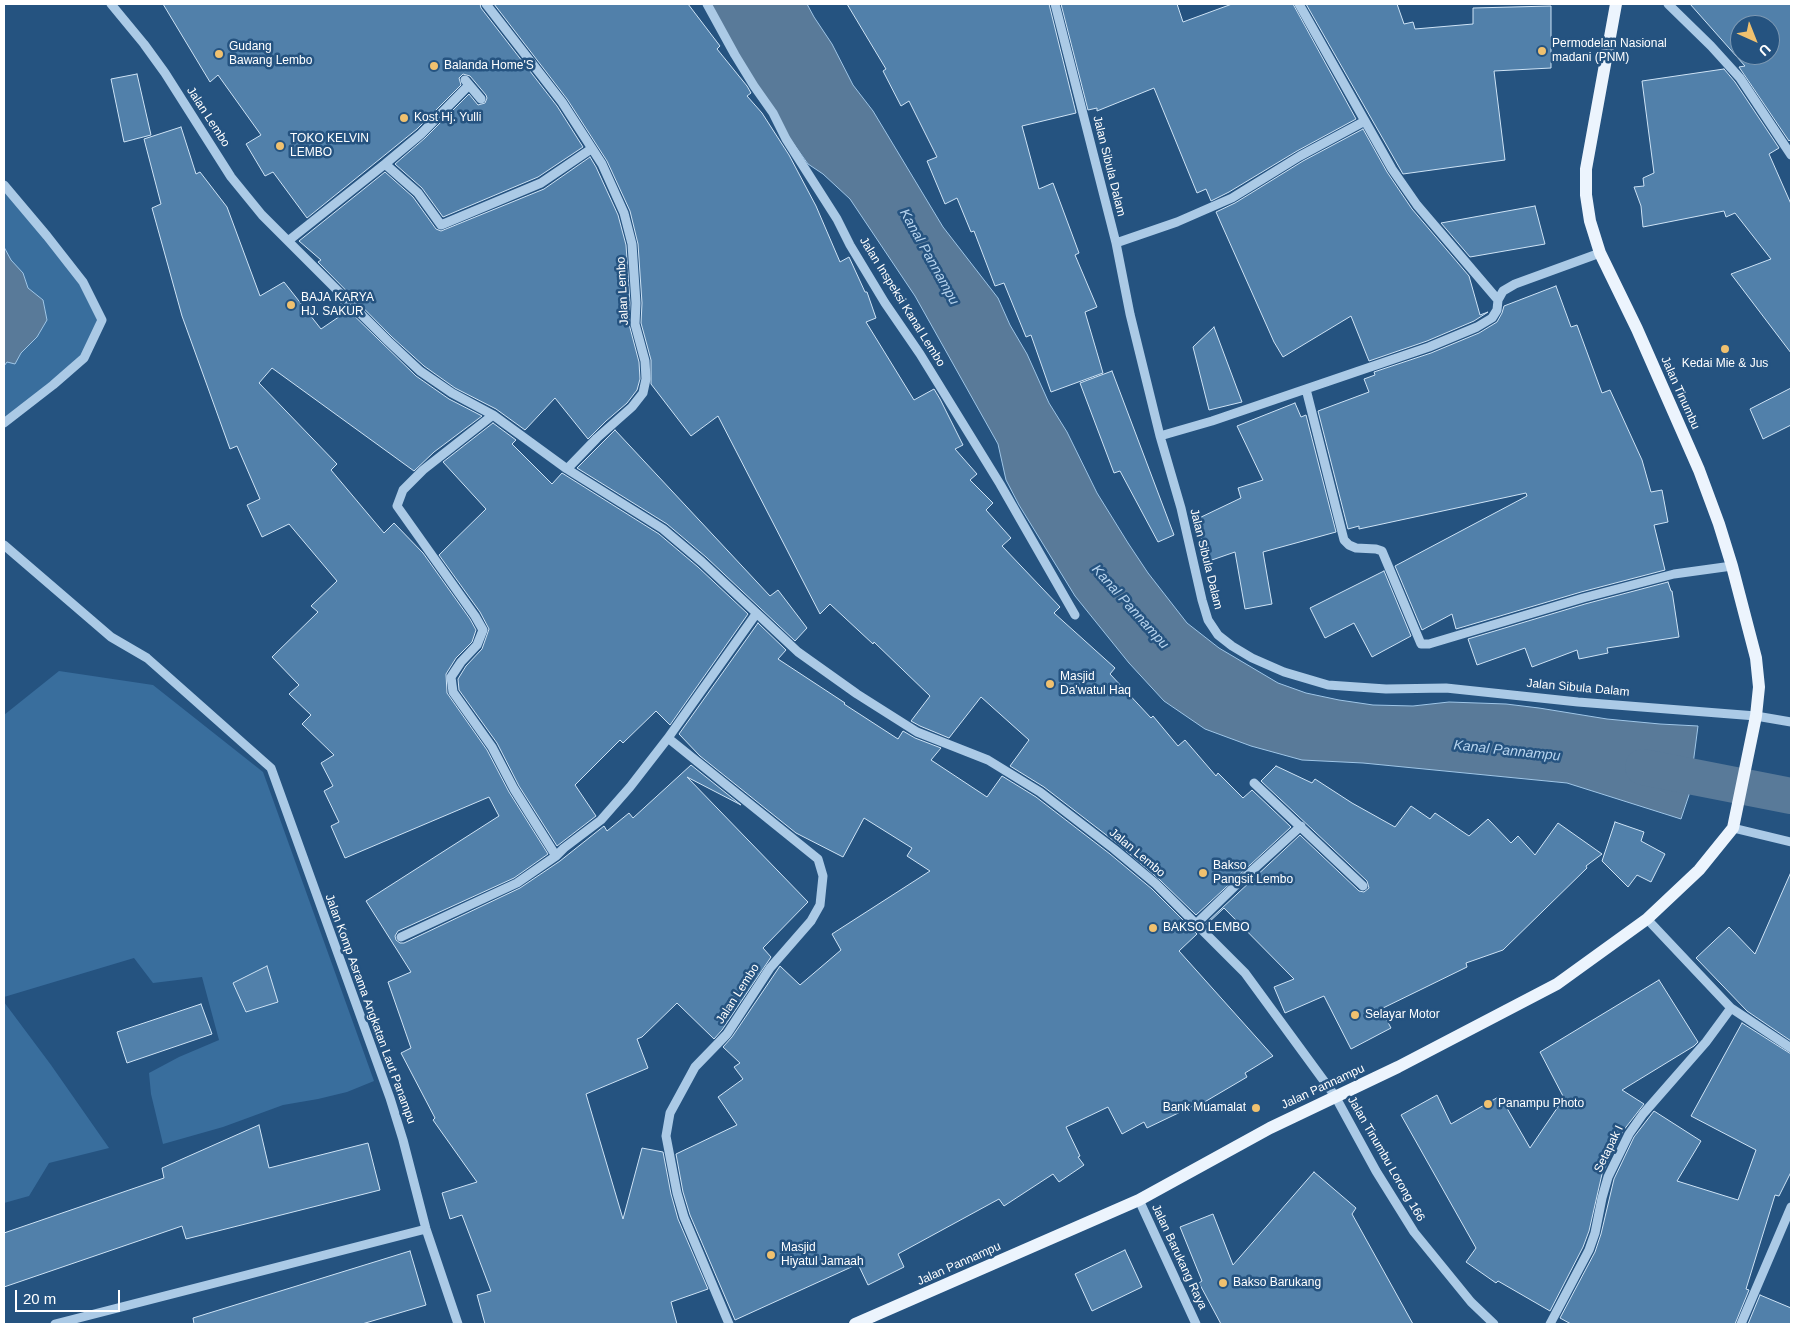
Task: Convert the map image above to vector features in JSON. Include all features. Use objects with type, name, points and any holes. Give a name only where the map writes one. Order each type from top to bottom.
[{"type":"main road","name":"Jalan Tinumbu","points":[[1616,4],[1586,169],[1586,196],[1600,253],[1637,329],[1699,470],[1732,566],[1756,658],[1759,686],[1756,716],[1740,796]]},
{"type":"main road","name":"Jalan Pannampu","points":[[854,1324],[1139,1200],[1270,1128],[1398,1067],[1557,984],[1647,919],[1699,870],[1733,828],[1740,796]]},
{"type":"street","name":"Jalan Lembo","points":[[111,4],[165,73],[231,177],[262,215],[420,371],[452,393],[492,415],[567,469],[663,529],[702,562],[798,652],[857,694],[917,732],[988,760],[1040,792],[1149,878],[1246,973],[1334,1096]]},
{"type":"street","name":"Jalan Lembo","points":[[486,4],[556,94],[602,164],[624,213],[632,244],[636,282],[635,324],[645,361],[646,379],[643,393],[632,407],[597,438],[567,469]]},
{"type":"street","name":"Jalan Inspeksi Kanal Lembo","points":[[707,4],[735,55],[773,113],[786,139],[837,220],[885,304],[920,354],[1000,484],[1076,615]]},
{"type":"street","name":"Jalan Sibula Dalam","points":[[1055,4],[1116,243],[1130,314],[1160,436],[1181,508],[1202,600],[1208,620],[1218,635],[1252,658],[1284,672],[1328,684],[1386,689],[1446,688],[1578,702],[1756,716],[1791,722]]},
{"type":"street","points":[[1299,4],[1392,169],[1417,205],[1498,300]]},
{"type":"street","points":[[1668,4],[1711,46],[1740,78],[1791,155]]},
{"type":"street","points":[[288,241],[421,134],[467,83],[481,99]]},
{"type":"street","points":[[1116,243],[1177,222],[1232,198],[1300,156],[1365,121]]},
{"type":"street","points":[[385,164],[418,193],[441,225],[541,183],[591,149]]},
{"type":"street","points":[[4,186],[83,282],[102,320],[84,358],[4,423]]},
{"type":"street","points":[[1160,436],[1212,421],[1429,347],[1477,327],[1492,318],[1497,310],[1498,300],[1503,291],[1515,284],[1600,253]]},
{"type":"street","points":[[1306,389],[1344,540],[1349,546],[1382,551],[1420,644],[1429,644],[1583,598],[1665,577],[1732,566]]},
{"type":"street","points":[[492,415],[423,470],[403,490],[397,506],[483,630],[477,645],[461,662],[451,677],[453,692],[492,747],[514,789],[556,856]]},
{"type":"street","name":"Jalan Komp Asrama Angkatan Laut Panampu","points":[[4,545],[111,637],[147,658],[271,768],[390,1098],[404,1140],[426,1229],[458,1324]]},
{"type":"street","points":[[401,937],[517,883],[556,856],[601,820],[630,787],[668,738],[756,614]]},
{"type":"street","name":"Jalan Lembo","points":[[668,738],[818,859],[822,876],[820,906],[811,921],[770,968],[727,1034],[695,1067],[670,1113],[666,1136],[677,1193],[684,1217],[729,1324]]},
{"type":"street","points":[[1254,782],[1363,886]]},
{"type":"street","points":[[1196,924],[1301,826]]},
{"type":"street","points":[[1733,828],[1791,842]]},
{"type":"street","points":[[1647,919],[1732,1008],[1791,1048]]},
{"type":"street","name":"Setapak I","points":[[1550,1324],[1589,1250],[1595,1233],[1608,1177],[1629,1134],[1643,1114],[1706,1042],[1732,1008]]},
{"type":"street","name":"Jalan Tinumbu Lorong 166","points":[[1334,1096],[1376,1171],[1414,1232],[1471,1302],[1494,1324]]},
{"type":"street","name":"Jalan Barukang Raya","points":[[1139,1200],[1196,1324]]},
{"type":"street","points":[[1740,1324],[1791,1207]]},
{"type":"street","points":[[55,1324],[426,1229]]},
{"type":"shaded area","points":[[4,189],[77,277],[99,320],[81,357],[4,420]]},
{"type":"shaded area","points":[[59,671],[153,685],[263,772],[374,1081],[347,1092],[283,1105],[223,1127],[163,1144],[151,1094],[149,1073],[179,1057],[219,1040],[202,977],[153,983],[134,958],[4,997],[4,715]]},
{"type":"shaded area","points":[[4,1002],[109,1148],[49,1163],[29,1196],[4,1203]]},
{"type":"water","points":[[710,4],[807,4],[832,44],[853,85],[873,111],[943,227],[998,298],[1010,325],[1027,354],[1049,403],[1067,432],[1097,493],[1148,573],[1187,623],[1219,648],[1278,683],[1306,693],[1339,700],[1373,705],[1413,706],[1449,702],[1506,704],[1607,719],[1698,726],[1689,795],[1681,819],[1567,783],[1363,763],[1302,760],[1251,746],[1205,729],[1164,701],[1129,663],[1075,596],[1019,505],[1006,480],[998,444],[915,296],[850,199],[823,174],[808,164],[788,136]]},
{"type":"water","points":[[4,247],[11,260],[23,273],[28,288],[43,300],[47,320],[37,337],[21,353],[15,364],[7,362],[4,366]]},
{"type":"building","points":[[163,4],[480,4],[481,8],[557,106],[583,147],[538,177],[443,217],[422,188],[395,164],[425,138],[469,94],[478,105],[485,103],[486,95],[470,76],[463,74],[459,78],[461,85],[417,129],[307,218],[273,172],[265,176],[246,144],[261,135],[218,75],[210,82]]},
{"type":"building","points":[[494,4],[688,4],[720,46],[717,49],[747,86],[751,93],[747,96],[762,113],[789,155],[816,206],[840,262],[849,257],[865,292],[867,292],[876,318],[866,322],[914,400],[934,389],[940,399],[963,445],[955,449],[977,474],[970,480],[993,503],[986,510],[1011,538],[1002,546],[1060,607],[1054,613],[1115,668],[1110,674],[1151,718],[1153,716],[1178,746],[1185,740],[1216,776],[1218,773],[1243,798],[1252,790],[1291,827],[1196,915],[1160,880],[1118,844],[1044,787],[1010,766],[1029,740],[981,697],[949,738],[920,726],[911,721],[930,696],[874,642],[873,644],[830,604],[820,614],[718,416],[691,436],[651,384],[651,360],[641,323],[642,303],[638,244],[630,211],[607,161],[567,99]]},
{"type":"building","points":[[847,4],[1049,4],[1076,113],[1022,126],[1039,189],[1053,183],[1079,253],[1075,255],[1097,307],[1085,312],[1103,373],[1051,392],[1031,335],[1026,337],[1004,283],[995,286],[974,231],[971,232],[957,198],[945,204],[927,161],[937,157],[909,101],[901,106],[883,71],[886,69]]},
{"type":"building","points":[[1061,4],[1177,4],[1183,22],[1232,4],[1293,4],[1356,119],[1211,201],[1206,189],[1197,193],[1154,88],[1097,111],[1097,108],[1088,110]]},
{"type":"building","points":[[1306,4],[1397,4],[1404,24],[1413,22],[1415,29],[1473,24],[1473,8],[1551,6],[1551,68],[1494,71],[1505,160],[1403,174]]},
{"type":"building","points":[[1690,4],[1791,4],[1791,139],[1789,141],[1739,67],[1744,65],[1780,65],[1780,15],[1730,15],[1730,49]]},
{"type":"building","points":[[1724,69],[1735,82],[1779,148],[1769,154],[1791,204],[1791,353],[1731,274],[1771,259],[1735,213],[1726,217],[1724,211],[1643,227],[1641,206],[1634,187],[1644,186],[1643,178],[1654,173],[1642,81]]},
{"type":"building","points":[[137,74],[151,135],[124,142],[111,79]]},
{"type":"building","points":[[181,127],[196,174],[200,172],[227,207],[260,296],[284,282],[321,329],[346,312],[339,301],[416,376],[449,399],[482,416],[434,452],[414,471],[272,368],[259,383],[337,464],[331,470],[384,533],[394,523],[423,553],[470,619],[476,630],[472,642],[456,658],[446,674],[447,693],[487,750],[509,792],[548,854],[514,878],[398,931],[395,936],[396,940],[404,943],[520,888],[560,861],[604,826],[607,831],[629,813],[633,818],[691,765],[741,805],[687,777],[808,902],[763,948],[771,957],[714,1039],[677,1003],[642,1037],[637,1039],[648,1068],[586,1094],[623,1219],[642,1148],[663,1152],[678,1219],[708,1289],[671,1302],[677,1324],[485,1324],[477,1295],[491,1291],[462,1215],[450,1219],[442,1193],[477,1182],[433,1120],[435,1118],[401,1053],[411,1048],[388,982],[411,972],[366,901],[499,816],[489,797],[345,858],[331,826],[339,822],[324,791],[333,786],[321,763],[334,755],[302,724],[311,715],[289,694],[299,685],[272,657],[318,612],[311,606],[337,581],[289,524],[262,537],[247,505],[260,499],[237,446],[230,449],[182,316],[152,208],[161,204],[144,139]]},
{"type":"building","points":[[1363,129],[1387,172],[1412,209],[1469,276],[1480,315],[1488,312],[1474,321],[1427,341],[1369,361],[1351,316],[1283,357],[1274,342],[1216,212],[1235,203],[1303,161]]},
{"type":"building","points":[[590,157],[618,215],[626,245],[630,303],[629,324],[639,362],[640,379],[637,390],[627,403],[588,439],[555,398],[525,430],[496,409],[455,388],[424,366],[392,337],[318,262],[321,260],[299,241],[385,172],[413,197],[436,229],[441,231],[544,189]]},
{"type":"building","points":[[1535,206],[1545,244],[1470,257],[1441,223]]},
{"type":"building","points":[[1556,286],[1571,327],[1577,325],[1602,393],[1610,390],[1642,460],[1651,492],[1662,490],[1668,522],[1654,525],[1665,570],[1581,592],[1456,629],[1452,614],[1422,630],[1395,566],[1527,496],[1526,493],[1359,529],[1359,526],[1348,529],[1318,411],[1369,392],[1364,379],[1375,375],[1374,372],[1431,353],[1479,333],[1497,322],[1504,306]]},
{"type":"building","points":[[1214,327],[1242,402],[1209,410],[1193,347]]},
{"type":"building","points":[[1112,371],[1174,535],[1158,542],[1120,471],[1114,473],[1080,383]]},
{"type":"building","points":[[1791,388],[1791,425],[1763,439],[1750,409]]},
{"type":"building","points":[[1295,403],[1301,417],[1306,415],[1336,532],[1263,552],[1272,604],[1245,609],[1235,552],[1206,562],[1197,519],[1241,498],[1238,488],[1263,480],[1237,426]]},
{"type":"building","points":[[493,423],[516,440],[512,444],[552,484],[562,473],[659,534],[698,567],[748,614],[670,725],[656,711],[623,743],[620,740],[575,785],[596,816],[557,846],[519,786],[497,743],[459,690],[458,679],[466,666],[482,649],[489,629],[480,612],[439,555],[486,509],[443,462]]},
{"type":"building","points":[[615,430],[770,596],[778,590],[807,628],[795,641],[706,557],[667,524],[577,468]]},
{"type":"building","points":[[1384,571],[1411,636],[1372,657],[1354,623],[1325,638],[1310,608]]},
{"type":"building","points":[[1668,582],[1672,591],[1679,637],[1607,648],[1608,653],[1579,659],[1577,650],[1532,667],[1525,648],[1477,665],[1468,639],[1585,604]]},
{"type":"building","points":[[758,623],[786,650],[778,659],[844,704],[898,739],[903,731],[941,748],[931,760],[987,797],[1002,776],[1036,797],[1152,889],[1197,934],[1179,951],[1273,1056],[1245,1073],[1247,1077],[1196,1107],[1195,1105],[1147,1128],[1144,1122],[1122,1134],[1108,1107],[1066,1127],[1080,1156],[1078,1157],[1084,1165],[1059,1182],[1053,1174],[1004,1206],[999,1199],[898,1254],[904,1267],[868,1285],[858,1264],[735,1320],[690,1215],[683,1192],[676,1154],[737,1125],[718,1097],[743,1079],[734,1067],[740,1063],[723,1047],[732,1037],[780,966],[800,985],[841,950],[832,934],[930,871],[907,856],[912,848],[864,818],[843,857],[796,833],[700,756],[679,734]]},
{"type":"building","points":[[1276,766],[1312,783],[1315,779],[1352,803],[1395,827],[1411,806],[1430,819],[1435,813],[1469,836],[1488,819],[1511,843],[1518,836],[1535,855],[1558,823],[1602,854],[1586,866],[1587,868],[1503,950],[1466,963],[1467,967],[1381,1009],[1391,1028],[1351,1049],[1324,996],[1285,1013],[1274,987],[1294,979],[1224,908],[1205,924],[1300,835],[1359,891],[1364,892],[1369,888],[1367,881],[1261,781]]},
{"type":"building","points":[[1615,822],[1644,832],[1641,841],[1665,854],[1651,882],[1637,875],[1628,887],[1602,861]]},
{"type":"building","points":[[1791,872],[1791,1041],[1747,1011],[1696,958],[1729,927],[1755,954]]},
{"type":"building","points":[[267,966],[278,1002],[246,1012],[233,983]]},
{"type":"building","points":[[1659,980],[1698,1042],[1622,1090],[1644,1104],[1623,1131],[1602,1174],[1589,1231],[1583,1247],[1550,1311],[1498,1281],[1496,1283],[1466,1262],[1476,1248],[1401,1115],[1437,1095],[1451,1124],[1500,1096],[1530,1148],[1564,1098],[1540,1052]]},
{"type":"building","points":[[201,1004],[212,1034],[127,1063],[117,1032]]},
{"type":"building","points":[[1742,1023],[1791,1054],[1791,1172],[1779,1196],[1775,1195],[1746,1289],[1749,1290],[1735,1324],[1571,1324],[1560,1318],[1595,1252],[1614,1179],[1634,1137],[1654,1111],[1701,1141],[1677,1181],[1738,1200],[1756,1150],[1691,1116]]},
{"type":"building","points":[[259,1125],[269,1168],[368,1143],[380,1190],[186,1239],[182,1226],[4,1287],[4,1233],[164,1178],[162,1168]]},
{"type":"building","points":[[1314,1172],[1356,1208],[1352,1214],[1413,1324],[1221,1324],[1199,1283],[1202,1281],[1180,1227],[1213,1214],[1233,1265]]},
{"type":"building","points":[[1125,1250],[1142,1287],[1092,1311],[1075,1274]]},
{"type":"building","points":[[410,1251],[426,1305],[362,1324],[194,1324],[193,1318]]},
{"type":"building","points":[[1760,1295],[1791,1308],[1791,1324],[1748,1324]]},
{"type":"waterway","name":"Kanal Pannampu","points":[[1643,767],[1791,796]]},
{"type":"place","name":"Permodelan Nasional madani (PNM)","points":[[1542,51]]},
{"type":"place","name":"Gudang Bawang Lembo","points":[[219,54]]},
{"type":"place","name":"Balanda Home'S","points":[[434,66]]},
{"type":"place","name":"Kost Hj. Yulli","points":[[404,118]]},
{"type":"place","name":"TOKO KELVIN LEMBO","points":[[280,146]]},
{"type":"place","name":"BAJA KARYA HJ. SAKUR","points":[[291,305]]},
{"type":"place","name":"Kedai Mie & Jus","points":[[1725,349]]},
{"type":"place","name":"Masjid Da'watul Haq","points":[[1050,684]]},
{"type":"place","name":"Bakso Pangsit Lembo","points":[[1203,873]]},
{"type":"place","name":"BAKSO LEMBO","points":[[1153,928]]},
{"type":"place","name":"Selayar Motor","points":[[1355,1015]]},
{"type":"place","name":"Panampu Photo","points":[[1488,1104]]},
{"type":"place","name":"Bank Muamalat","points":[[1256,1108]]},
{"type":"place","name":"Masjid Hiyatul Jamaah","points":[[771,1255]]},
{"type":"place","name":"Bakso Barukang","points":[[1223,1283]]}]
